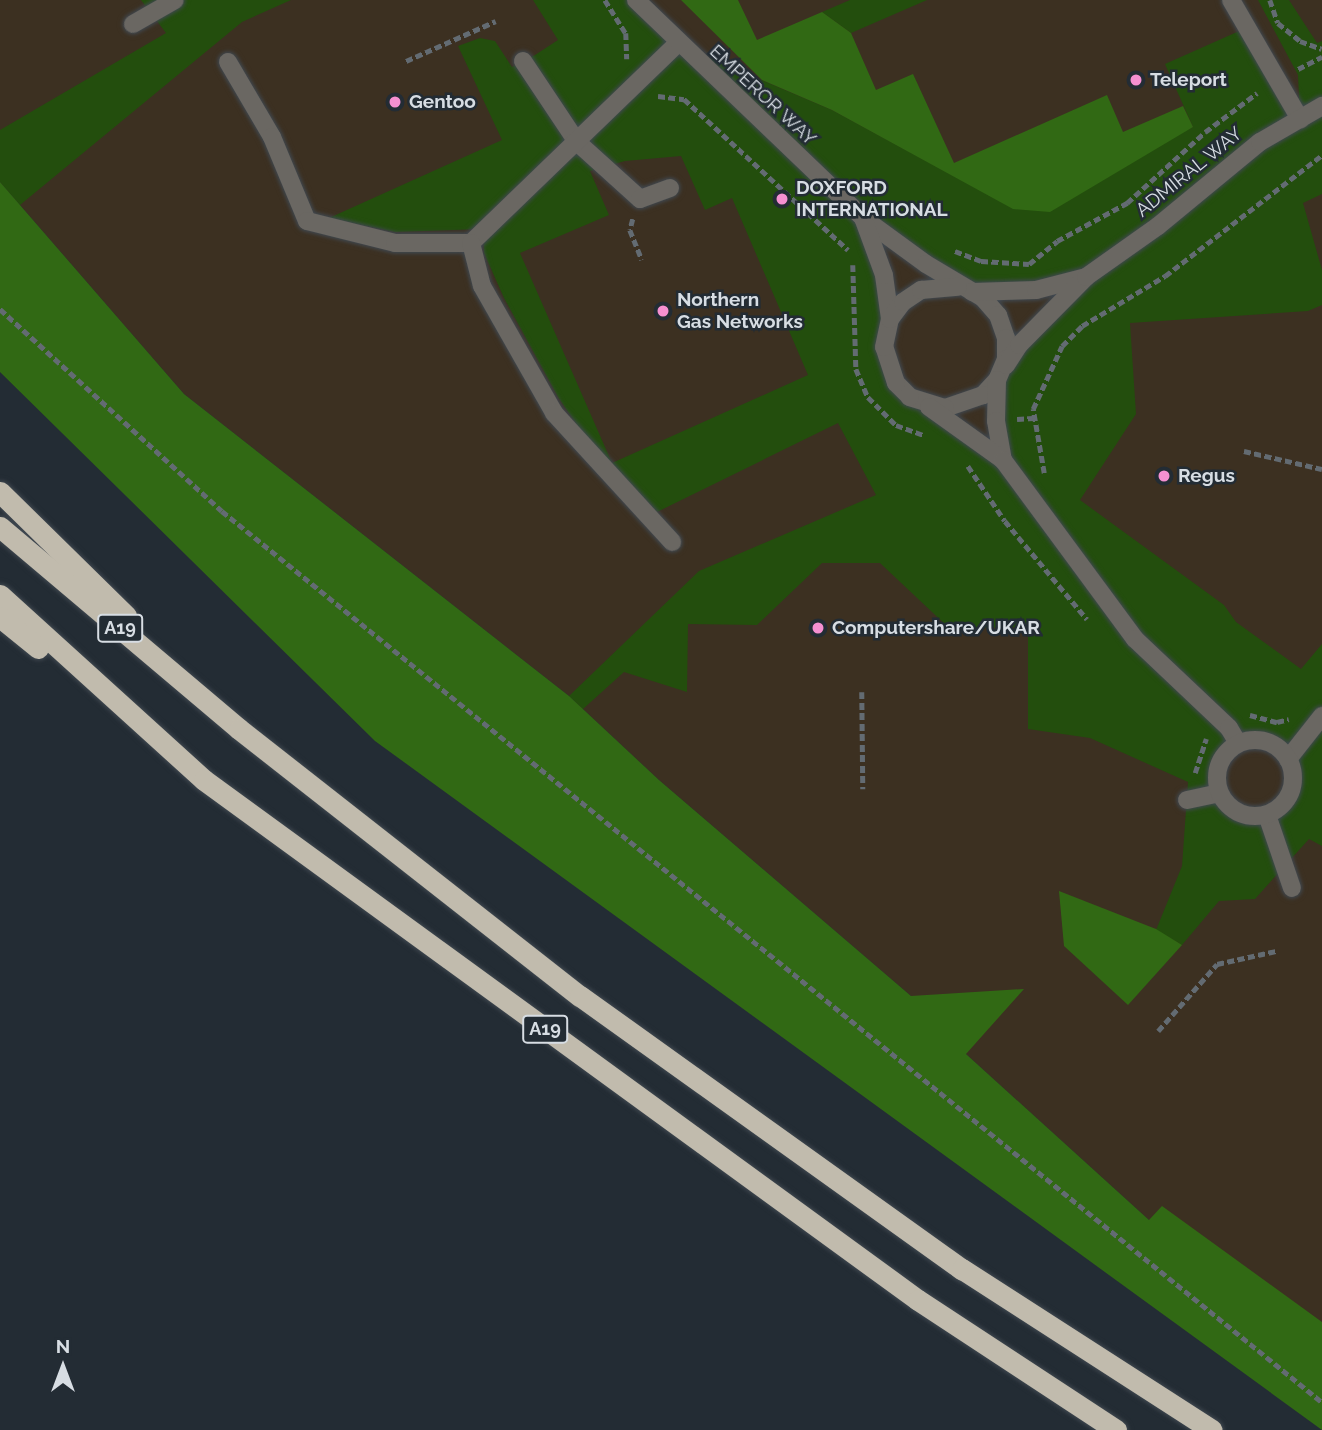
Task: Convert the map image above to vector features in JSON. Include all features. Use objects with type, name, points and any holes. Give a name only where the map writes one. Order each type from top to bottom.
[{"type":"highway","points":[[0,492],[239,729]]},
{"type":"highway","name":"A19","points":[[0,527],[239,729],[580,996],[961,1269],[1212,1430]]},
{"type":"highway","name":"A19","points":[[0,596],[204,780],[918,1300],[1116,1430]]},
{"type":"highway","points":[[0,617],[204,780]]},
{"type":"street","points":[[133,24],[174,0]]},
{"type":"street","name":"EMPEROR WAY","points":[[636,0],[677,44],[863,218],[967,289],[998,315],[1006,338],[996,421],[1003,460]]},
{"type":"street","points":[[1231,0],[1274,80],[1300,118]]},
{"type":"street","points":[[228,62],[272,137],[307,220],[395,243],[471,243],[677,44]]},
{"type":"street","points":[[523,61],[577,142],[640,198],[670,188]]},
{"type":"street","name":"ADMIRAL WAY","points":[[1000,375],[1019,345],[1086,276],[1158,226],[1260,142],[1322,106]]},
{"type":"street","name":"EMPEROR WAY","points":[[863,218],[884,275],[890,318],[884,347],[887,366],[896,383],[1003,460]]},
{"type":"street","points":[[471,243],[482,286],[554,413],[672,542]]},
{"type":"street","name":"ADMIRAL WAY","points":[[967,289],[1036,290],[1086,276]]},
{"type":"street","points":[[890,318],[903,302],[921,290],[967,289]]},
{"type":"street","points":[[926,405],[964,405],[1000,375]]},
{"type":"street","points":[[1003,460],[1135,639],[1230,728],[1238,743]]},
{"type":"street","points":[[1288,758],[1322,716]]},
{"type":"street","points":[[1269,741],[1288,758],[1294,778],[1290,794],[1267,814],[1237,812],[1219,793],[1217,769],[1223,757],[1238,743],[1269,741]]},
{"type":"street","points":[[1187,800],[1219,793]]},
{"type":"street","points":[[1267,814],[1292,887]]},
{"type":"path","points":[[1270,0],[1278,23],[1300,41],[1322,49]]},
{"type":"path","points":[[406,61],[496,20]]},
{"type":"path","points":[[943,247],[981,261],[1029,264],[1057,240],[1127,202],[1205,132],[1274,80]]},
{"type":"path","points":[[1044,476],[1033,408],[1062,345],[1082,326],[1165,275],[1322,155]]},
{"type":"path","points":[[640,198],[630,230],[642,260]]},
{"type":"path","points":[[0,309],[222,511],[1322,1402]]},
{"type":"path","points":[[1244,451],[1322,469]]},
{"type":"path","points":[[862,692],[863,789]]},
{"type":"path","points":[[1239,707],[1277,722],[1301,716]]},
{"type":"path","points":[[1158,1031],[1217,964],[1276,950]]},
{"type":"shaded area","points":[[0,0],[1322,0],[1322,1325],[1149,1220],[966,1054],[911,996],[659,780],[569,696],[184,394],[0,182]]},
{"type":"green space","points":[[141,0],[291,0],[242,22],[20,205],[0,182],[0,130],[166,33]]},
{"type":"green space","points":[[533,0],[636,0],[677,44],[832,110],[1013,208],[1193,127],[1165,64],[1246,28],[1300,117],[1298,75],[1258,0],[1289,0],[1317,43],[1322,41],[1322,194],[1303,203],[1322,270],[1322,305],[1308,311],[1130,323],[1136,414],[1080,500],[1224,605],[1236,622],[1301,669],[1322,644],[1322,846],[1309,839],[1255,899],[1219,901],[1182,945],[1156,930],[1182,866],[1188,782],[1090,738],[1028,729],[1028,627],[949,628],[880,563],[822,563],[757,625],[688,624],[687,692],[624,672],[583,709],[569,696],[699,571],[876,495],[838,423],[657,512],[579,428],[558,397],[504,298],[484,253],[483,229],[395,232],[329,218],[502,140],[458,46],[480,38],[495,41],[512,67],[558,40]],"holes":[[[681,156],[705,210],[732,198],[808,375],[612,463],[520,253],[609,215],[590,171],[625,161]],[[864,218],[972,292],[1085,277],[997,380],[1003,459],[896,383],[884,275]],[[1256,739],[1269,742],[1286,755],[1294,778],[1282,805],[1263,816],[1250,816],[1226,804],[1217,783],[1217,769],[1232,747]]]},
{"type":"green space","points":[[681,0],[738,0],[757,40],[822,12],[851,33],[876,90],[913,74],[954,163],[1107,95],[1123,132],[1183,106],[1193,127],[1050,212],[1013,209],[832,110],[762,80]]},
{"type":"green space","points":[[850,0],[927,0],[851,33],[822,12]]},
{"type":"green space","points":[[0,182],[184,394],[569,696],[659,780],[911,996],[1024,989],[966,1054],[1149,1220],[1162,1206],[1322,1322],[1322,1430],[375,741],[0,372]]},
{"type":"green space","points":[[1059,891],[1156,929],[1182,945],[1128,1005],[1064,946]]},
{"type":"place","name":"Teleport","points":[[1136,80]]},
{"type":"place","name":"Gentoo","points":[[395,102]]},
{"type":"place","name":"DOXFORD INTERNATIONAL","points":[[782,199]]},
{"type":"place","name":"Northern Gas Networks","points":[[663,311]]},
{"type":"place","name":"Regus","points":[[1164,476]]},
{"type":"place","name":"Computershare/UKAR","points":[[818,628]]}]
